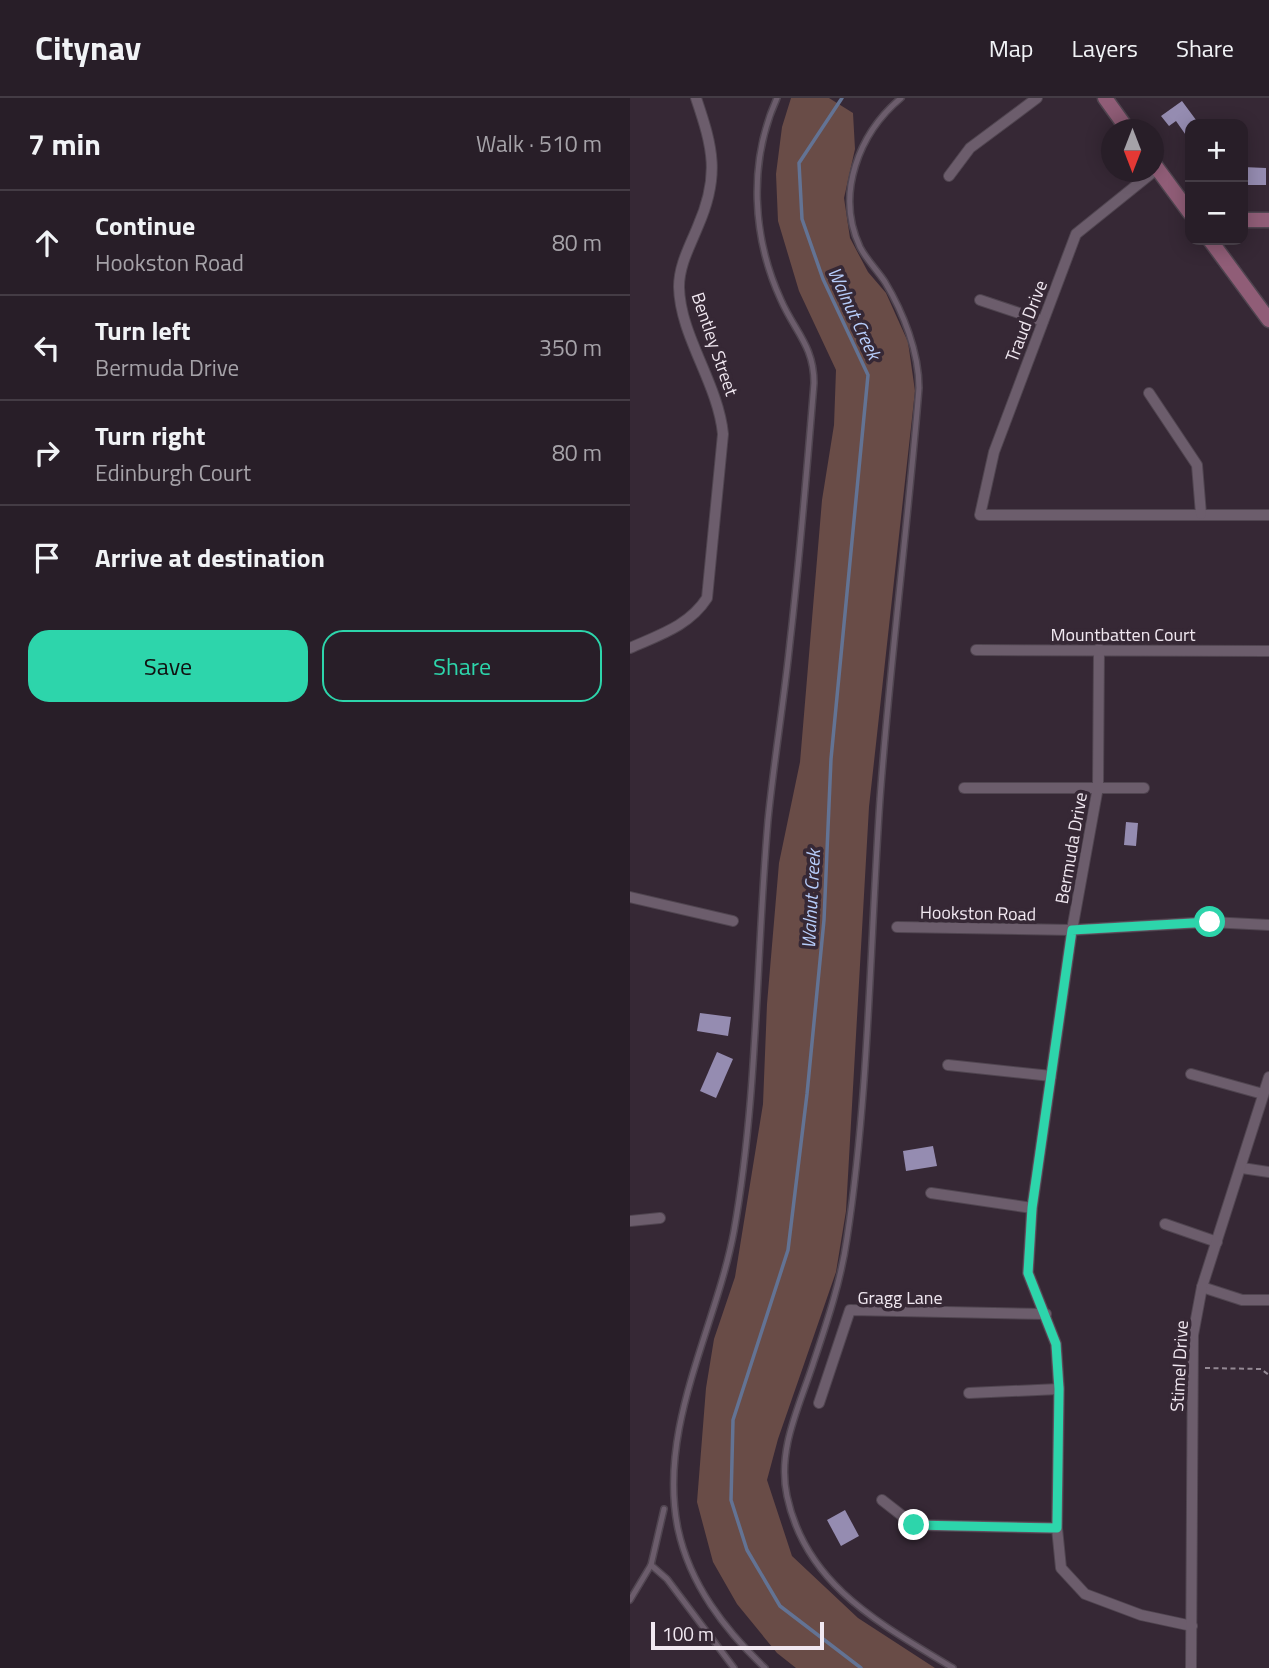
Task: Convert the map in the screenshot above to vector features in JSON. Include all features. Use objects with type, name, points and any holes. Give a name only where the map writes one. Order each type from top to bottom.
[{"type":"street","name":"Bentley Street","points":[[630,648],[685,623],[707,598],[723,434],[720,409],[685,314],[679,286],[682,262],[712,183],[711,142],[696,98]]},
{"type":"street","points":[[949,176],[970,148],[1037,98]]},
{"type":"street","points":[[1105,98],[1120,119]]},
{"type":"street","points":[[1164,181],[1185,207]]},
{"type":"street","name":"Traud Drive","points":[[1138,182],[1076,234],[994,453],[980,515],[1201,514]]},
{"type":"street","points":[[1248,220],[1269,220]]},
{"type":"street","points":[[1214,245],[1269,320]]},
{"type":"street","points":[[980,300],[1043,321]]},
{"type":"street","points":[[1149,393],[1197,465],[1201,514],[1269,515]]},
{"type":"street","name":"Bermuda Drive","points":[[1099,649],[1098,788],[1072,930],[1032,1208],[1028,1273],[1056,1344],[1059,1389],[1057,1528],[1061,1569],[1085,1594],[1141,1615],[1192,1626]]},
{"type":"street","name":"Mountbatten Court","points":[[976,650],[1269,650]]},
{"type":"street","points":[[964,788],[1144,788]]},
{"type":"street","points":[[630,897],[733,921]]},
{"type":"street","name":"Hookston Road","points":[[897,928],[1072,930],[1210,922],[1269,925]]},
{"type":"street","points":[[948,1065],[1051,1076]]},
{"type":"street","points":[[1191,1074],[1263,1094]]},
{"type":"street","name":"Stimel Drive","points":[[1191,1668],[1193,1335],[1202,1287],[1269,1077]]},
{"type":"street","points":[[1242,1168],[1269,1172]]},
{"type":"street","points":[[931,1193],[1032,1208]]},
{"type":"street","points":[[630,1221],[660,1218]]},
{"type":"street","points":[[1165,1224],[1217,1241]]},
{"type":"street","points":[[1202,1287],[1242,1300],[1269,1300]]},
{"type":"street","name":"Gragg Lane","points":[[819,1403],[850,1310],[1046,1314]]},
{"type":"street","points":[[969,1393],[1059,1389]]},
{"type":"street","points":[[882,1500],[914,1525],[1057,1528]]},
{"type":"lane","points":[[765,1668],[735,1640],[711,1609],[678,1529],[675,1488],[676,1444],[733,1232],[751,1102],[768,819],[796,596],[814,383],[814,361],[782,303],[764,260],[761,239],[757,174],[767,120],[777,98]]},
{"type":"lane","points":[[901,98],[865,138],[852,183],[857,239],[894,300],[916,356],[919,388],[885,734],[852,1199],[839,1279],[787,1440],[784,1477],[797,1531],[822,1575],[856,1604],[953,1668]]},
{"type":"lane","points":[[630,1600],[651,1565],[664,1509]]},
{"type":"lane","points":[[651,1565],[667,1579],[734,1668]]},
{"type":"path","points":[[1192,1367],[1261,1369],[1269,1375]]},
{"type":"shaded area","points":[[791,98],[829,98],[853,113],[855,149],[844,198],[850,238],[868,272],[886,293],[908,342],[915,391],[869,807],[846,1211],[836,1272],[778,1439],[767,1480],[792,1556],[858,1618],[935,1668],[796,1668],[777,1653],[737,1604],[713,1562],[697,1502],[706,1388],[714,1339],[735,1277],[763,1104],[767,1004],[779,863],[800,762],[822,500],[834,425],[836,370],[799,291],[778,221],[776,174],[782,127]]},
{"type":"building","points":[[1182,101],[1195,119],[1185,119],[1185,134],[1176,121],[1169,126],[1161,116]]},
{"type":"building","points":[[1248,167],[1266,168],[1266,185],[1248,185]]},
{"type":"building","points":[[1126,822],[1138,823],[1136,846],[1124,845]]},
{"type":"building","points":[[700,1013],[731,1017],[728,1036],[697,1031]]},
{"type":"building","points":[[717,1052],[733,1059],[716,1098],[700,1091]]},
{"type":"building","points":[[933,1146],[937,1166],[906,1171],[903,1151]]},
{"type":"building","points":[[845,1510],[859,1536],[841,1546],[827,1520]]},
{"type":"waterway","name":"Walnut Creek","points":[[842,98],[799,163],[802,219],[823,279],[868,375],[831,759],[824,920],[807,1094],[788,1250],[733,1420],[731,1500],[747,1550],[780,1606],[861,1668]]},
{"type":"route","points":[[914,1525],[1057,1528],[1059,1389],[1056,1344],[1028,1273],[1032,1208],[1072,930],[1210,922]]}]
